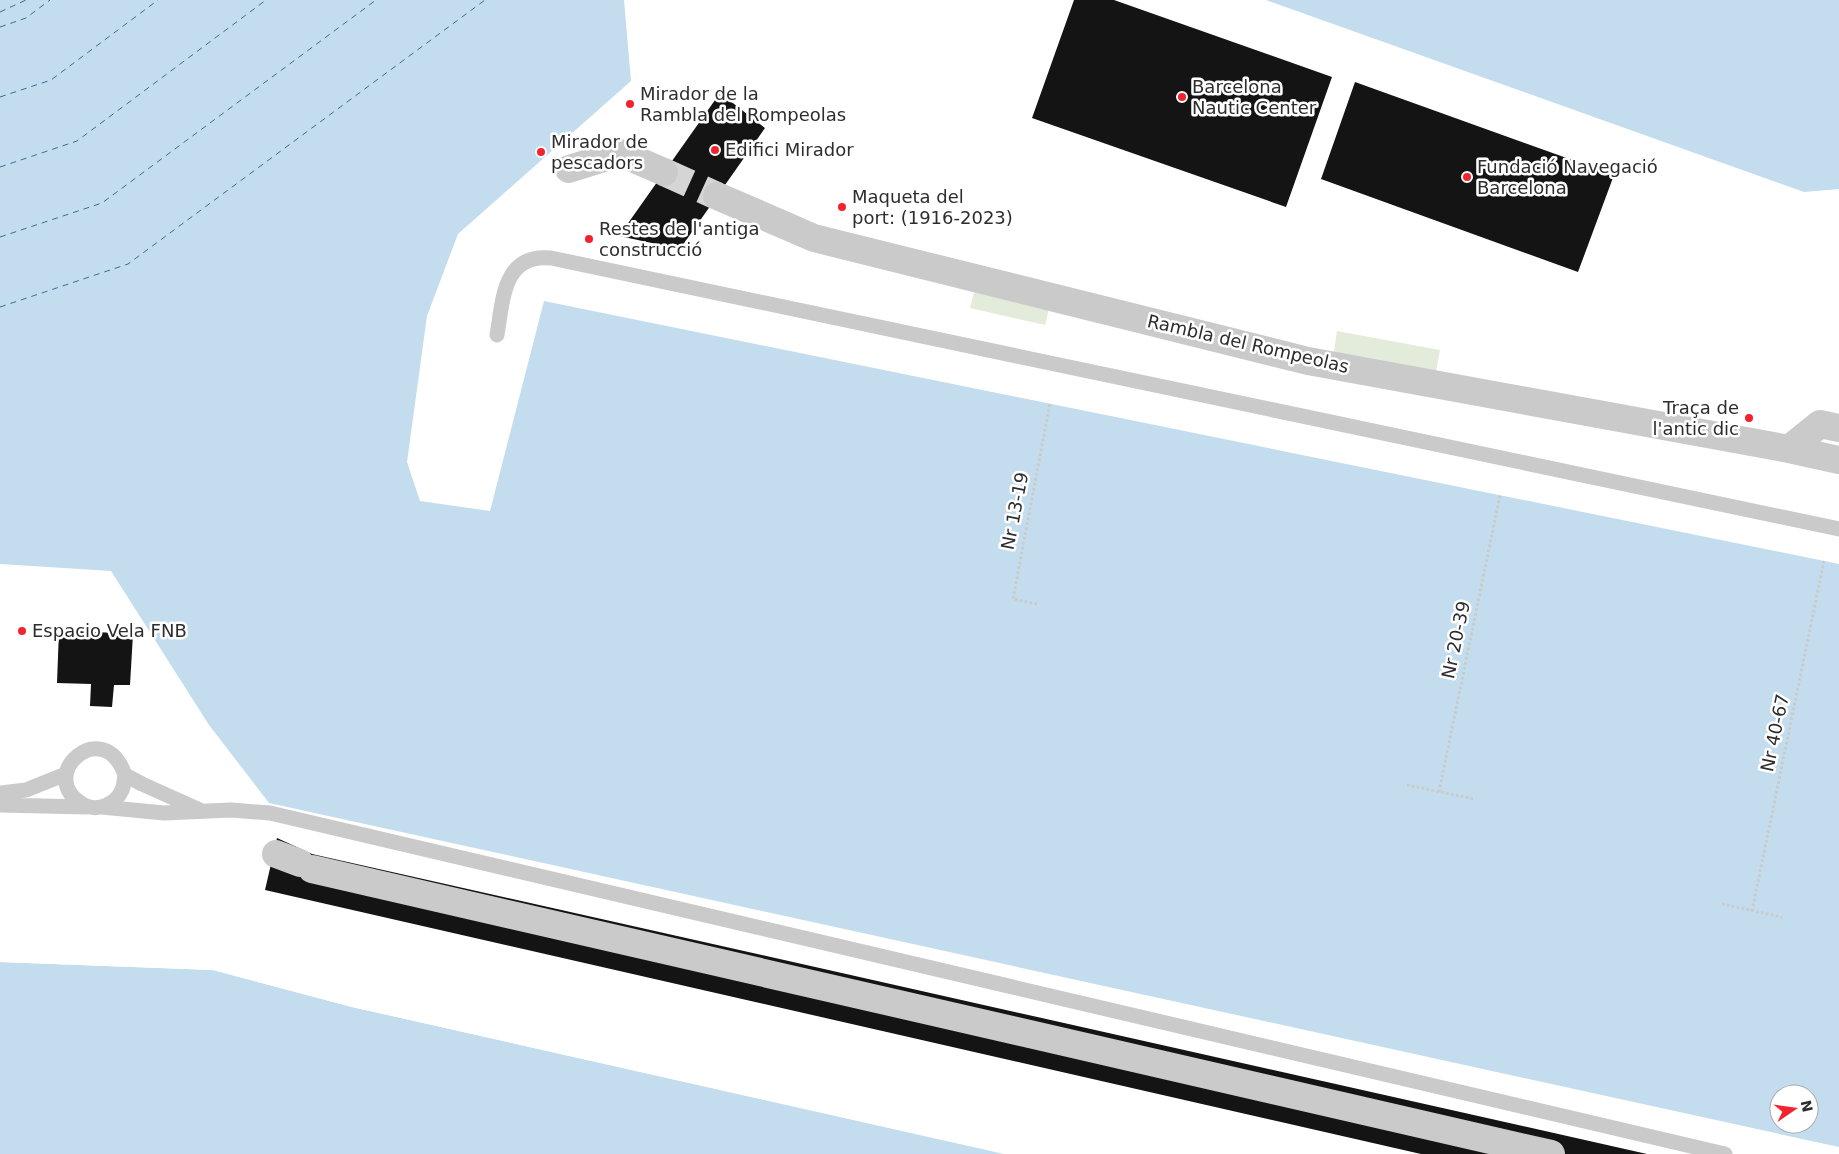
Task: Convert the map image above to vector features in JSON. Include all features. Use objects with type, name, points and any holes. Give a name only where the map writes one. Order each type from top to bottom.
[{"type":"street","points":[[569,169],[620,153],[664,172]]},
{"type":"street","name":"Rambla del Rompeolas","points":[[717,196],[814,238],[1308,361],[1790,449],[1839,460]]},
{"type":"street","points":[[1790,449],[1820,424],[1839,428]]},
{"type":"street","points":[[296,862],[1551,1154]]},
{"type":"lane","points":[[497,335],[505,289],[514,271],[530,259],[551,258],[1839,529]]},
{"type":"lane","points":[[96,748],[110,752],[120,762],[125,775],[123,789],[115,801],[95,807],[76,800],[68,788],[66,774],[72,760],[82,752],[96,748]]},
{"type":"lane","points":[[0,793],[26,790],[66,774]]},
{"type":"lane","points":[[125,775],[201,811]]},
{"type":"lane","points":[[0,805],[95,807],[164,813],[232,810],[270,813],[1725,1154]]},
{"type":"path","name":"Nr 13-19","points":[[1037,604],[1013,599],[1050,403]]},
{"type":"path","name":"Nr 20-39","points":[[1439,792],[1500,495]]},
{"type":"path","name":"Nr 40-67","points":[[1752,911],[1824,560]]},
{"type":"path","points":[[1407,785],[1474,799]]},
{"type":"path","points":[[1722,904],[1782,917]]},
{"type":"green space","points":[[974,292],[1049,309],[1045,325],[970,308]]},
{"type":"green space","points":[[1337,331],[1440,350],[1435,377],[1333,358]]},
{"type":"water","points":[[0,0],[624,0],[631,81],[458,234],[427,316],[407,462],[420,501],[490,511],[544,301],[1839,564],[1839,1147],[1780,1134],[1819,1134],[1819,1084],[1769,1084],[1769,1132],[269,803],[209,725],[111,571],[0,564]]},
{"type":"water","points":[[1266,0],[1839,0],[1839,189],[1804,192]]},
{"type":"water","points":[[0,962],[213,970],[352,1007],[1004,1154],[0,1154]]},
{"type":"pier","points":[[0,960],[213,967],[353,1005],[1005,1152],[1007,1154],[352,1007],[213,970],[0,962]]},
{"type":"building","name":"Barcelona Nautic Center","points":[[1074,0],[1114,0],[1332,77],[1286,207],[1032,118]]},
{"type":"building","name":"Fundació Navegació Barcelona","points":[[1355,82],[1614,175],[1578,272],[1321,179]]},
{"type":"building","name":"Edifici Mirador","points":[[720,93],[765,128],[680,249],[619,236]]},
{"type":"building","points":[[59,630],[133,634],[130,685],[114,685],[112,707],[90,706],[91,684],[57,683]]},
{"type":"building","points":[[277,838],[312,854],[1647,1154],[1421,1154],[265,890]]},
{"type":"ferry route","points":[[0,12],[26,0]]},
{"type":"ferry route","points":[[0,27],[26,18],[50,0]]},
{"type":"ferry route","points":[[0,97],[51,80],[158,0]]},
{"type":"ferry route","points":[[0,167],[77,141],[266,0]]},
{"type":"ferry route","points":[[0,237],[102,203],[376,0]]},
{"type":"ferry route","points":[[0,307],[128,264],[485,0]]},
{"type":"tunnel","points":[[664,172],[717,196]]},
{"type":"place","name":"Barcelona Nautic Center","points":[[1182,97]]},
{"type":"place","name":"Mirador de la Rambla del Rompeolas","points":[[630,104]]},
{"type":"place","name":"Edifici Mirador","points":[[715,150]]},
{"type":"place","name":"Mirador de pescadors","points":[[541,152]]},
{"type":"place","name":"Fundació Navegació Barcelona","points":[[1467,177]]},
{"type":"place","name":"Maqueta del port: (1916-2023)","points":[[842,207]]},
{"type":"place","name":"Restes de l'antiga construcció","points":[[589,239]]},
{"type":"place","name":"Traça de l'antic dic","points":[[1749,418]]},
{"type":"place","name":"Espacio Vela FNB","points":[[22,631]]}]
